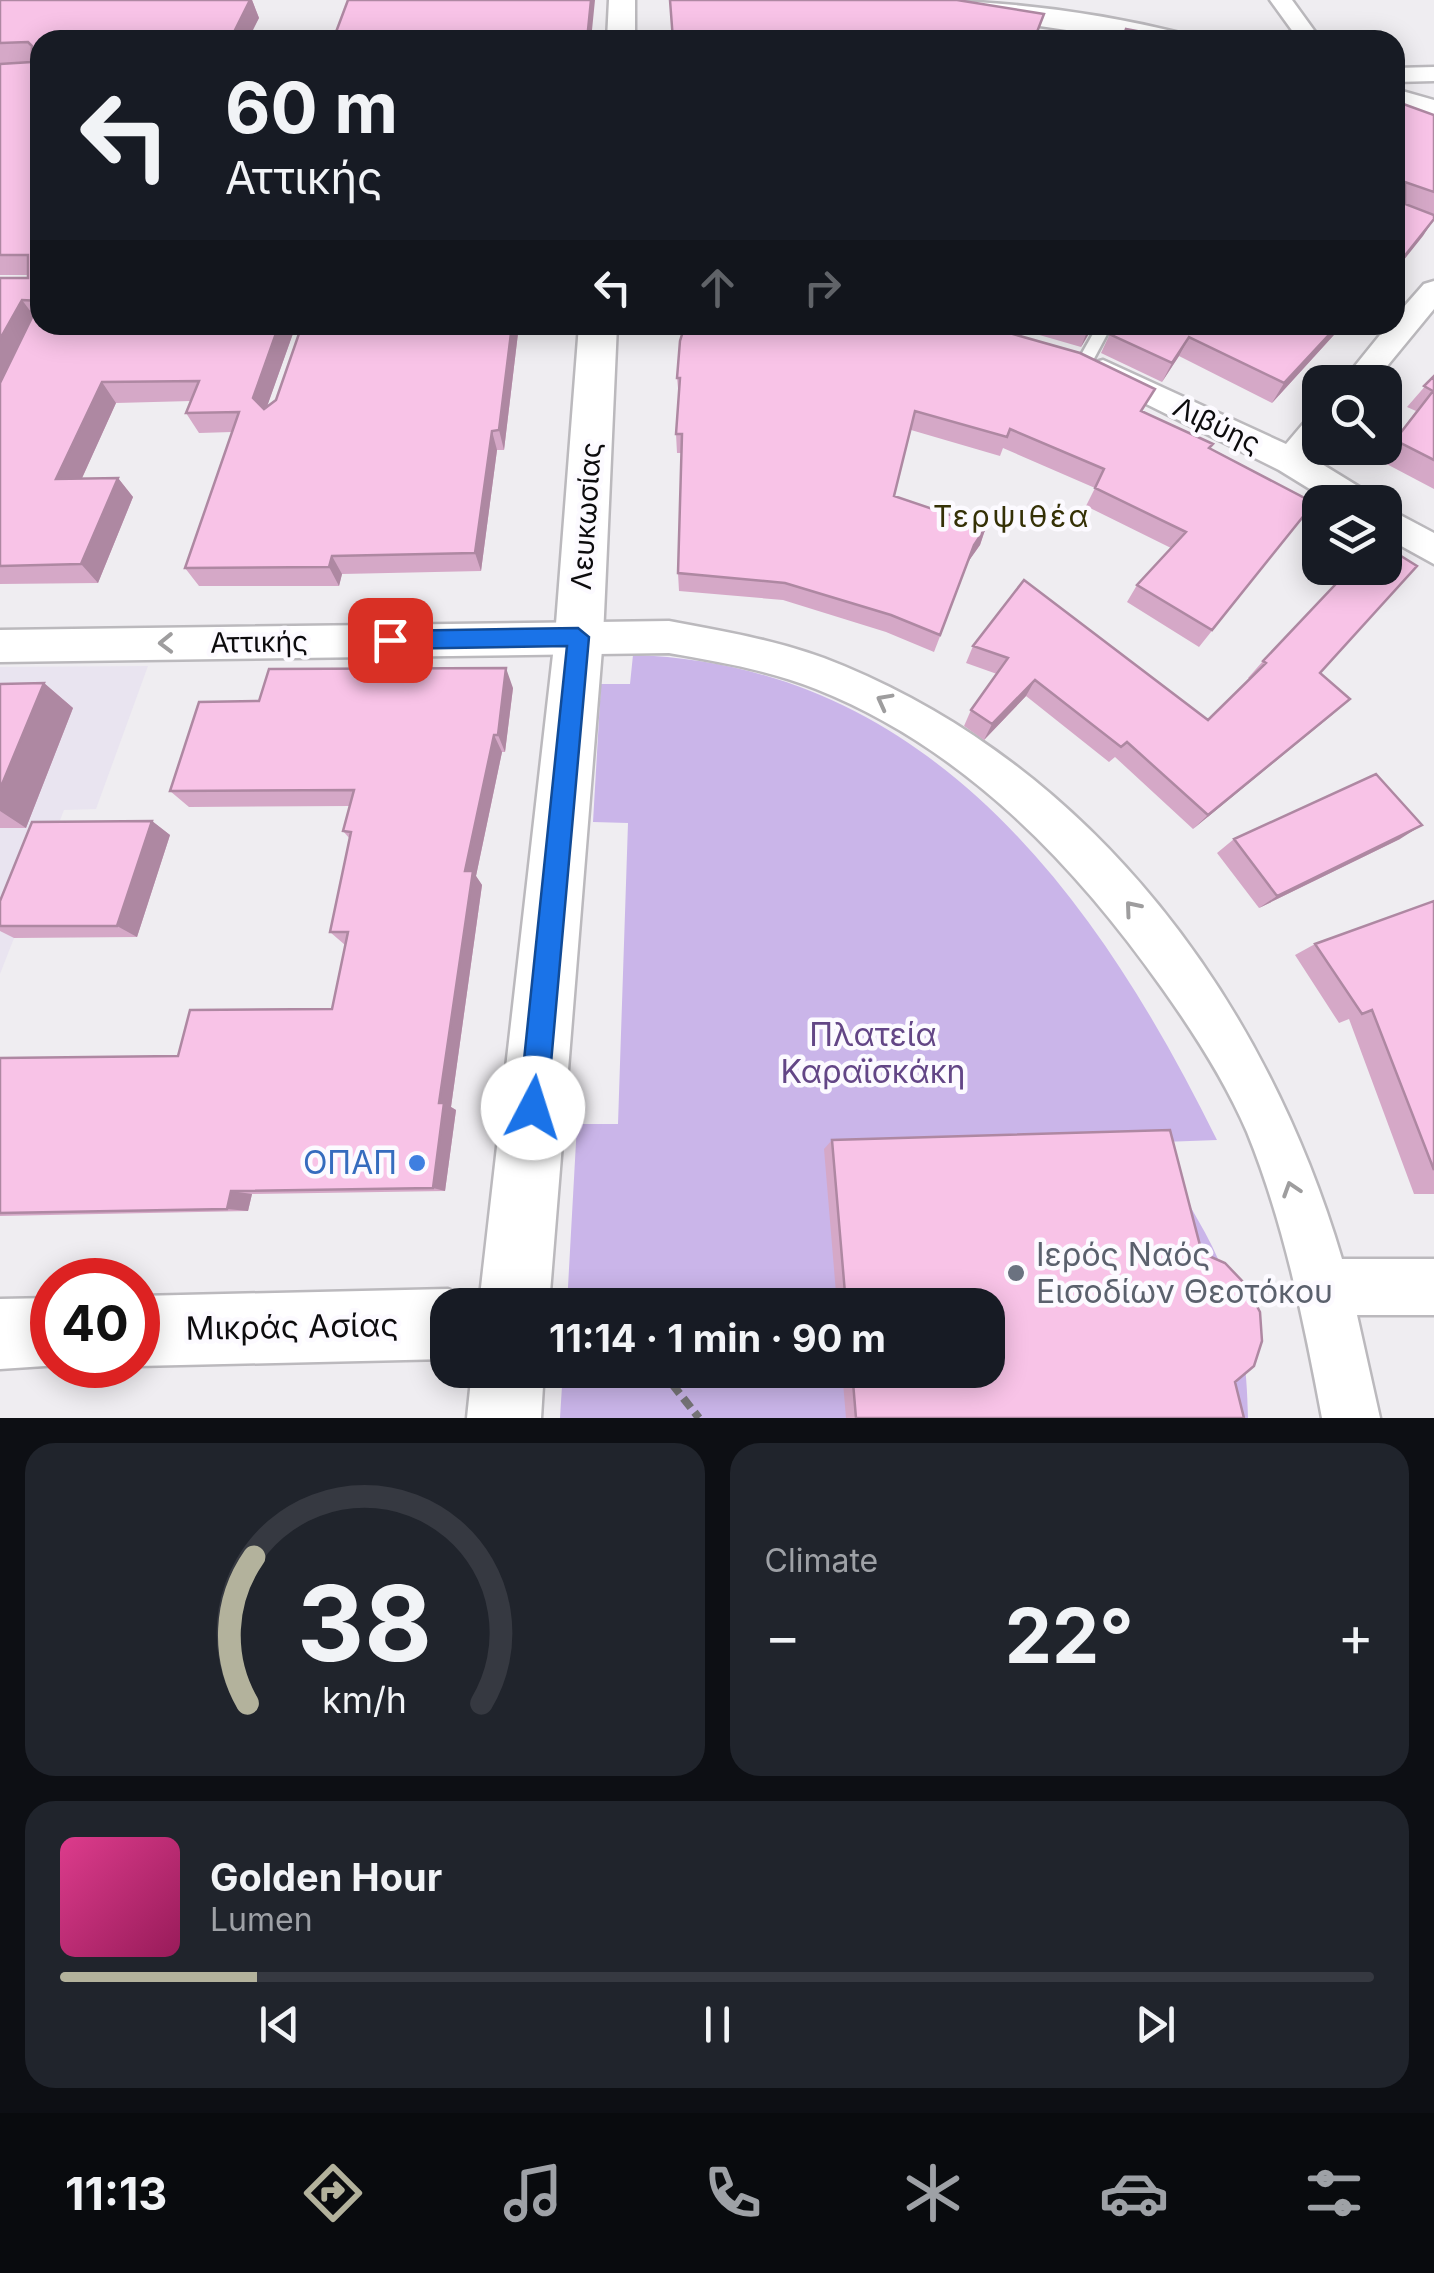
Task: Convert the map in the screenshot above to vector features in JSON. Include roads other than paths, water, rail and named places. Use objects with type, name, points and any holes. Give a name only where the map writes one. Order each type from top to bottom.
[{"type":"street","points":[[621,30],[622,0]]},
{"type":"street","points":[[920,0],[983,3],[1122,30]]},
{"type":"street","points":[[1282,0],[1303,30]]},
{"type":"street","points":[[1405,74],[1434,74]]},
{"type":"street","points":[[1405,101],[1434,109]]},
{"type":"street","points":[[1405,324],[1434,290]]},
{"type":"street","name":"Λευκωσίας","points":[[516,1288],[578,637],[597,335]]},
{"type":"street","points":[[1370,365],[1396,335]]},
{"type":"street","name":"Λιβύης","points":[[1048,351],[1086,362],[1291,461],[1330,485]]},
{"type":"street","points":[[1291,461],[1302,448]]},
{"type":"street","points":[[1402,530],[1434,550]]},
{"type":"street","points":[[578,637],[669,637],[723,643],[796,662],[876,696],[955,741],[1025,795],[1097,867],[1161,943],[1219,1030],[1272,1131],[1324,1287],[1351,1418]]},
{"type":"street","name":"Αττικής","points":[[0,646],[578,637]]},
{"type":"street","points":[[1324,1287],[1434,1288]]},
{"type":"street","name":"Μικράς Ασίας","points":[[160,1331],[430,1324]]},
{"type":"street","points":[[0,1334],[30,1333]]},
{"type":"street","points":[[504,1418],[506,1388]]},
{"type":"lane","points":[[1086,362],[1100,335]]},
{"type":"place","name":"ΟΠΑΠ","points":[[417,1163]]},
{"type":"place","name":"Ιερός Ναός Εισοδίων Θεοτόκου","points":[[1016,1273]]},
{"type":"district","name":"Τερψιθέα","points":[[1012,517]]},
{"type":"park label","name":"Πλατεία Καραϊσκάκη","points":[[873,1054]]}]
